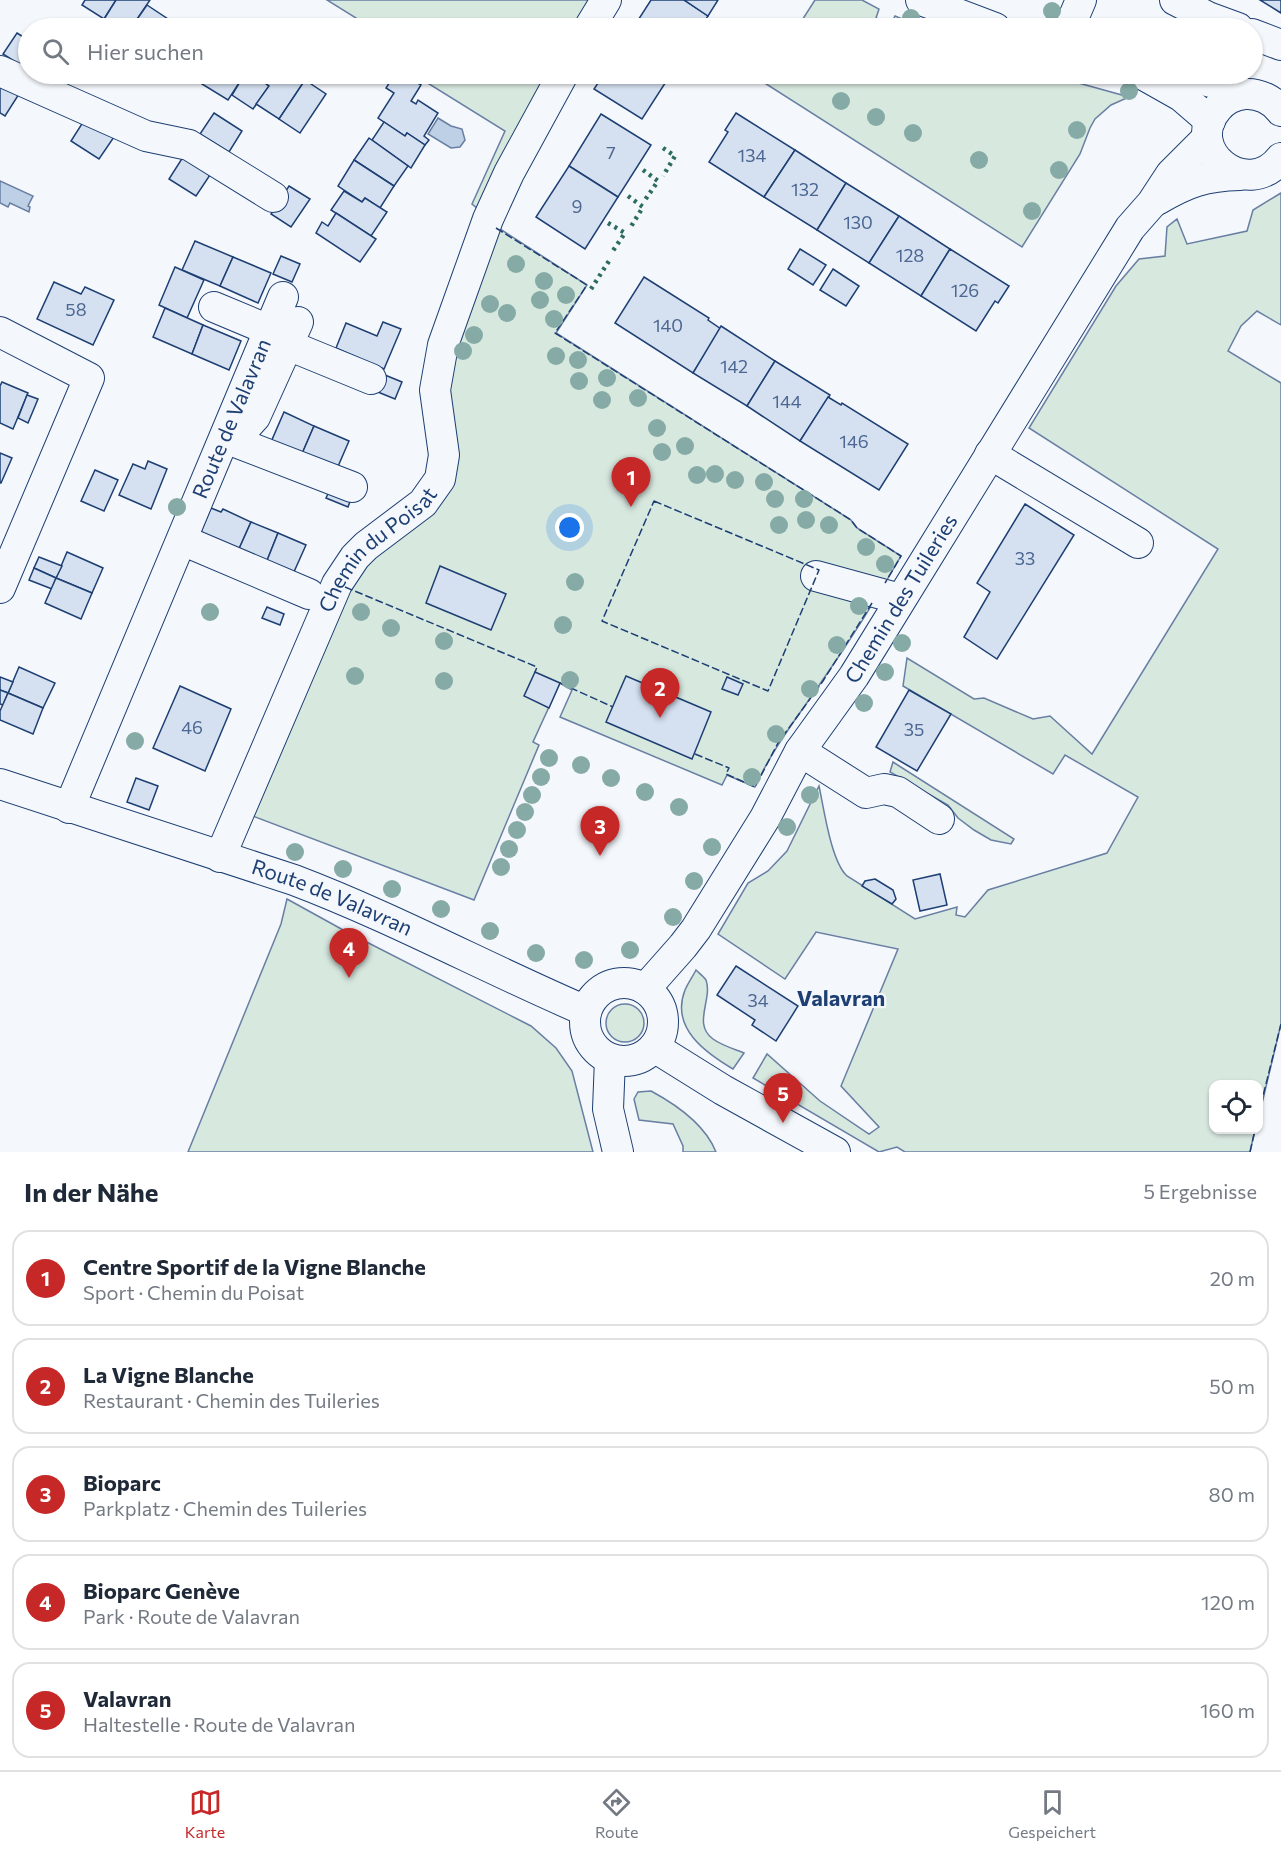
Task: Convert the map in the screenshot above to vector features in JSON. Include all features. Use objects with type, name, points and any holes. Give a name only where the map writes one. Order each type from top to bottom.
[{"type":"street","points":[[595,18],[606,0]]},
{"type":"street","points":[[921,0],[969,18]]},
{"type":"street","points":[[1073,18],[1081,0]]},
{"type":"street","points":[[1175,0],[1211,18]]},
{"type":"street","points":[[1263,38],[1281,45]]},
{"type":"street","points":[[0,70],[18,78]]},
{"type":"street","points":[[31,84],[146,136],[189,145],[273,197]]},
{"type":"street","name":"Chemin du Poisat","points":[[220,857],[337,584],[360,551],[378,535],[419,507],[435,489],[440,479],[443,472],[444,455],[435,390],[443,345],[488,219],[509,173],[558,84]]},
{"type":"street","points":[[1160,84],[1181,96],[1209,130],[1211,151],[1218,162],[1228,170],[1240,175]]},
{"type":"street","points":[[1218,84],[1268,100]]},
{"type":"street","name":"Chemin des Tuileries","points":[[645,989],[696,929],[765,818],[800,751],[854,676],[1130,228],[1152,203],[1170,174],[1209,130],[1215,110],[1223,102],[1234,96],[1268,100]]},
{"type":"street","name":"Chemin des Tuileries","points":[[1152,203],[1182,185],[1214,175],[1253,175],[1265,172],[1276,165],[1281,158]]},
{"type":"street","name":"Route de Valavran","points":[[69,808],[182,540],[229,440],[285,332],[283,297]]},
{"type":"street","points":[[214,307],[285,332],[371,379]]},
{"type":"street","points":[[0,332],[89,378],[0,588]]},
{"type":"street","points":[[229,440],[352,487]]},
{"type":"street","points":[[990,454],[1138,543]]},
{"type":"street","points":[[182,540],[309,594]]},
{"type":"street","points":[[816,576],[900,599]]},
{"type":"street","points":[[800,751],[866,793],[884,789],[898,792],[929,818]]},
{"type":"street","name":"Route de Valavran","points":[[0,784],[294,880],[342,898],[586,1011]]},
{"type":"street","points":[[625,983],[645,989],[655,998],[662,1017],[661,1036],[645,1055],[634,1060],[622,1062],[610,1059],[591,1045],[586,1034],[586,1011],[597,994],[614,984],[625,983]]},
{"type":"street","points":[[654,1047],[723,1090],[835,1152]]},
{"type":"street","points":[[610,1059],[608,1109],[618,1152]]},
{"type":"shaded area","points":[[327,0],[589,0],[579,18],[356,18]]},
{"type":"shaded area","points":[[815,0],[862,0],[879,9],[876,18],[803,18]]},
{"type":"shaded area","points":[[429,84],[545,84],[477,208],[472,204],[505,131]]},
{"type":"shaded area","points":[[766,84],[1082,84],[1129,97],[1111,105],[1095,119],[1080,154],[1022,247]]},
{"type":"shaded area","points":[[1281,193],[1281,325],[1257,311],[1241,326],[1228,351],[1281,383],[1281,1024],[1263,1099],[1263,1080],[1209,1080],[1209,1134],[1254,1134],[1250,1152],[905,1152],[897,1147],[879,1152],[753,1078],[767,1054],[820,1101],[869,1134],[879,1127],[841,1086],[898,949],[816,932],[785,979],[718,934],[748,883],[768,871],[787,851],[819,786],[832,847],[841,869],[847,876],[915,919],[957,907],[956,915],[965,917],[988,890],[1107,853],[1138,797],[1065,755],[1053,774],[903,686],[907,658],[974,699],[984,698],[1033,719],[1050,716],[1092,754],[1218,549],[1029,428],[1116,286],[1139,259],[1165,256],[1167,227],[1177,219],[1187,244],[1247,231],[1253,210]]},
{"type":"shaded area","points":[[497,227],[587,285],[556,333],[851,520],[857,528],[901,556],[853,635],[778,745],[755,787],[727,775],[722,785],[560,717],[572,690],[560,683],[533,742],[539,745],[474,900],[250,815],[352,574],[426,511],[445,387]]},
{"type":"shaded area","points":[[893,762],[1014,839],[1011,844],[991,840],[974,830],[958,818],[948,805],[890,772]]},
{"type":"shaded area","points":[[287,899],[531,1026],[556,1048],[572,1071],[593,1152],[188,1152],[281,924]]},
{"type":"shaded area","points":[[696,970],[706,980],[707,995],[703,1019],[707,1033],[720,1043],[744,1053],[733,1069],[702,1047],[686,1027],[682,1016],[682,1004],[685,990]]},
{"type":"shaded area","points":[[625,1004],[639,1009],[644,1023],[639,1037],[625,1042],[611,1037],[606,1023],[611,1009]]},
{"type":"shaded area","points":[[651,1091],[671,1102],[689,1116],[705,1133],[716,1152],[683,1152],[683,1146],[673,1124],[639,1120],[634,1099],[638,1092]]},
{"type":"water","points":[[438,118],[451,126],[462,129],[465,140],[460,147],[451,148],[428,134]]},
{"type":"water","points":[[0,181],[33,196],[28,206],[30,207],[29,212],[10,203],[8,207],[0,203]]},
{"type":"building","points":[[85,0],[116,0],[105,18],[82,5]]},
{"type":"building","points":[[116,0],[150,0],[138,18],[105,18]]},
{"type":"building","points":[[651,0],[684,0],[708,16],[707,18],[639,18]]},
{"type":"building","points":[[684,0],[718,0],[708,16]]},
{"type":"building","points":[[1260,0],[1281,0],[1281,13]]},
{"type":"building","points":[[147,5],[166,18],[138,18]]},
{"type":"building","points":[[17,33],[18,34],[18,64],[3,54]]},
{"type":"building","points":[[0,82],[19,94],[5,116],[0,113]]},
{"type":"building","points":[[202,84],[238,84],[228,100]]},
{"type":"building","points":[[239,84],[266,84],[269,86],[253,109],[232,95]]},
{"type":"building","points":[[266,84],[302,84],[279,119],[256,104],[269,86]]},
{"type":"building","points":[[302,84],[311,84],[326,94],[300,133],[279,119]]},
{"type":"building","points":[[389,84],[421,85],[411,101],[416,104],[418,100],[438,113],[424,136],[429,140],[425,145],[407,133],[405,136],[378,118],[394,93],[386,88]]},
{"type":"building","points":[[597,84],[665,84],[642,119],[594,89]]},
{"type":"building","points":[[214,113],[242,131],[229,152],[200,134]]},
{"type":"building","points":[[736,113],[795,150],[764,197],[709,162],[728,132],[725,130]]},
{"type":"building","points":[[601,114],[651,145],[618,197],[569,166]]},
{"type":"building","points":[[85,119],[114,137],[99,159],[71,141]]},
{"type":"building","points":[[384,122],[405,136],[407,133],[425,145],[411,168],[372,140]]},
{"type":"building","points":[[369,138],[408,166],[394,186],[354,160]]},
{"type":"building","points":[[795,150],[846,183],[817,230],[764,197]]},
{"type":"building","points":[[183,157],[210,175],[196,196],[169,179]]},
{"type":"building","points":[[354,160],[394,186],[380,208],[365,198],[362,202],[338,186]]},
{"type":"building","points":[[569,166],[618,197],[585,249],[536,217]]},
{"type":"building","points":[[846,183],[899,216],[869,263],[817,230]]},
{"type":"building","points":[[289,186],[310,199],[291,227],[271,214]]},
{"type":"building","points":[[344,191],[362,202],[365,198],[387,212],[371,236],[331,210]]},
{"type":"building","points":[[336,213],[376,239],[360,262],[316,233],[322,222],[328,226]]},
{"type":"building","points":[[899,216],[950,249],[921,296],[869,263]]},
{"type":"building","points":[[195,241],[233,257],[220,286],[182,270]]},
{"type":"building","points":[[800,249],[826,265],[813,285],[788,269]]},
{"type":"building","points":[[950,249],[1009,286],[998,303],[995,301],[976,331],[921,296]]},
{"type":"building","points":[[281,256],[300,264],[292,282],[273,274]]},
{"type":"building","points":[[233,257],[271,273],[258,303],[220,286]]},
{"type":"building","points":[[175,267],[204,280],[187,318],[159,305]]},
{"type":"building","points":[[833,269],[859,286],[846,306],[820,290]]},
{"type":"building","points":[[644,277],[709,318],[708,320],[721,329],[693,373],[615,323]]},
{"type":"building","points":[[54,282],[81,294],[85,287],[114,300],[93,345],[37,319]]},
{"type":"building","points":[[165,308],[203,325],[192,354],[153,337]]},
{"type":"building","points":[[383,322],[401,329],[384,369],[336,348],[346,323],[377,336]]},
{"type":"building","points":[[203,325],[241,341],[229,370],[192,354]]},
{"type":"building","points":[[721,326],[775,361],[747,406],[693,373]]},
{"type":"building","points":[[775,361],[830,395],[800,441],[747,406]]},
{"type":"building","points":[[380,373],[402,382],[395,399],[373,390]]},
{"type":"building","points":[[2,382],[28,393],[13,429],[0,423],[0,386]]},
{"type":"building","points":[[27,395],[38,399],[28,423],[18,418]]},
{"type":"building","points":[[828,397],[841,405],[842,403],[908,444],[879,490],[800,441]]},
{"type":"building","points":[[284,412],[314,426],[301,456],[271,442]]},
{"type":"building","points":[[314,426],[349,441],[336,471],[301,456]]},
{"type":"building","points":[[0,453],[12,458],[1,483],[0,483]]},
{"type":"building","points":[[148,461],[167,469],[151,509],[119,495],[133,464],[145,469]]},
{"type":"building","points":[[95,470],[118,480],[104,511],[81,501]]},
{"type":"building","points":[[331,487],[352,496],[348,507],[326,498]]},
{"type":"building","points":[[1025,504],[1074,535],[997,659],[964,637],[990,592],[977,583]]},
{"type":"building","points":[[211,508],[221,512],[223,509],[251,522],[238,551],[201,532]]},
{"type":"building","points":[[251,522],[278,533],[266,563],[238,551]]},
{"type":"building","points":[[278,533],[306,545],[293,574],[266,563]]},
{"type":"building","points":[[67,552],[103,568],[92,593],[56,578]]},
{"type":"building","points":[[39,557],[62,566],[56,578],[34,568]]},
{"type":"building","points":[[440,566],[506,594],[491,630],[426,603]]},
{"type":"building","points":[[34,568],[56,578],[52,589],[29,580]]},
{"type":"building","points":[[56,578],[92,593],[81,619],[45,603]]},
{"type":"building","points":[[267,607],[284,614],[280,625],[262,618]]},
{"type":"building","points":[[19,667],[55,683],[43,708],[8,693]]},
{"type":"building","points":[[535,672],[560,683],[549,708],[524,696]]},
{"type":"building","points":[[626,676],[711,712],[692,759],[606,722]]},
{"type":"building","points":[[0,677],[13,682],[8,693],[0,690]]},
{"type":"building","points":[[727,677],[743,684],[738,695],[722,689]]},
{"type":"building","points":[[180,686],[231,709],[205,771],[153,748]]},
{"type":"building","points":[[0,690],[8,693],[3,705],[0,704]]},
{"type":"building","points":[[909,690],[951,714],[917,771],[876,747]]},
{"type":"building","points":[[8,693],[43,708],[33,734],[0,720],[0,711]]},
{"type":"building","points":[[136,778],[158,786],[149,810],[127,802]]},
{"type":"building","points":[[940,874],[947,905],[920,911],[913,880]]},
{"type":"building","points":[[875,879],[893,890],[896,899],[892,904],[862,886],[865,881]]},
{"type":"building","points":[[736,966],[798,1006],[776,1041],[752,1025],[755,1020],[717,995]]},
{"type":"hedge","points":[[663,148],[675,156],[663,176]]},
{"type":"hedge","points":[[643,170],[658,181],[645,200]]},
{"type":"hedge","points":[[628,196],[643,207],[630,228]]},
{"type":"hedge","points":[[608,223],[625,233],[612,252]]},
{"type":"hedge","points":[[591,289],[609,261]]},
{"type":"fence","points":[[496,228],[587,285],[555,333],[851,520],[857,528],[901,556],[885,583]]},
{"type":"fence","points":[[654,501],[819,570],[768,691],[602,621],[654,501]]},
{"type":"fence","points":[[345,587],[537,667],[535,672]]},
{"type":"fence","points":[[695,754],[729,768],[726,774],[755,787],[778,743],[823,681],[872,603]]},
{"type":"fence","points":[[560,683],[613,707]]},
{"type":"fence","points":[[1263,1096],[1281,1024]]},
{"type":"fence","points":[[1250,1152],[1254,1134]]},
{"type":"place","name":"Centre Sportif de la Vigne Blanche","points":[[631,507]]},
{"type":"place","name":"La Vigne Blanche","points":[[660,718]]},
{"type":"place","name":"Bioparc","points":[[600,856]]},
{"type":"place","name":"Bioparc Genève","points":[[349,978]]},
{"type":"place","name":"Valavran","points":[[783,1123]]},
{"type":"district","name":"Valavran","points":[[841,998]]}]
